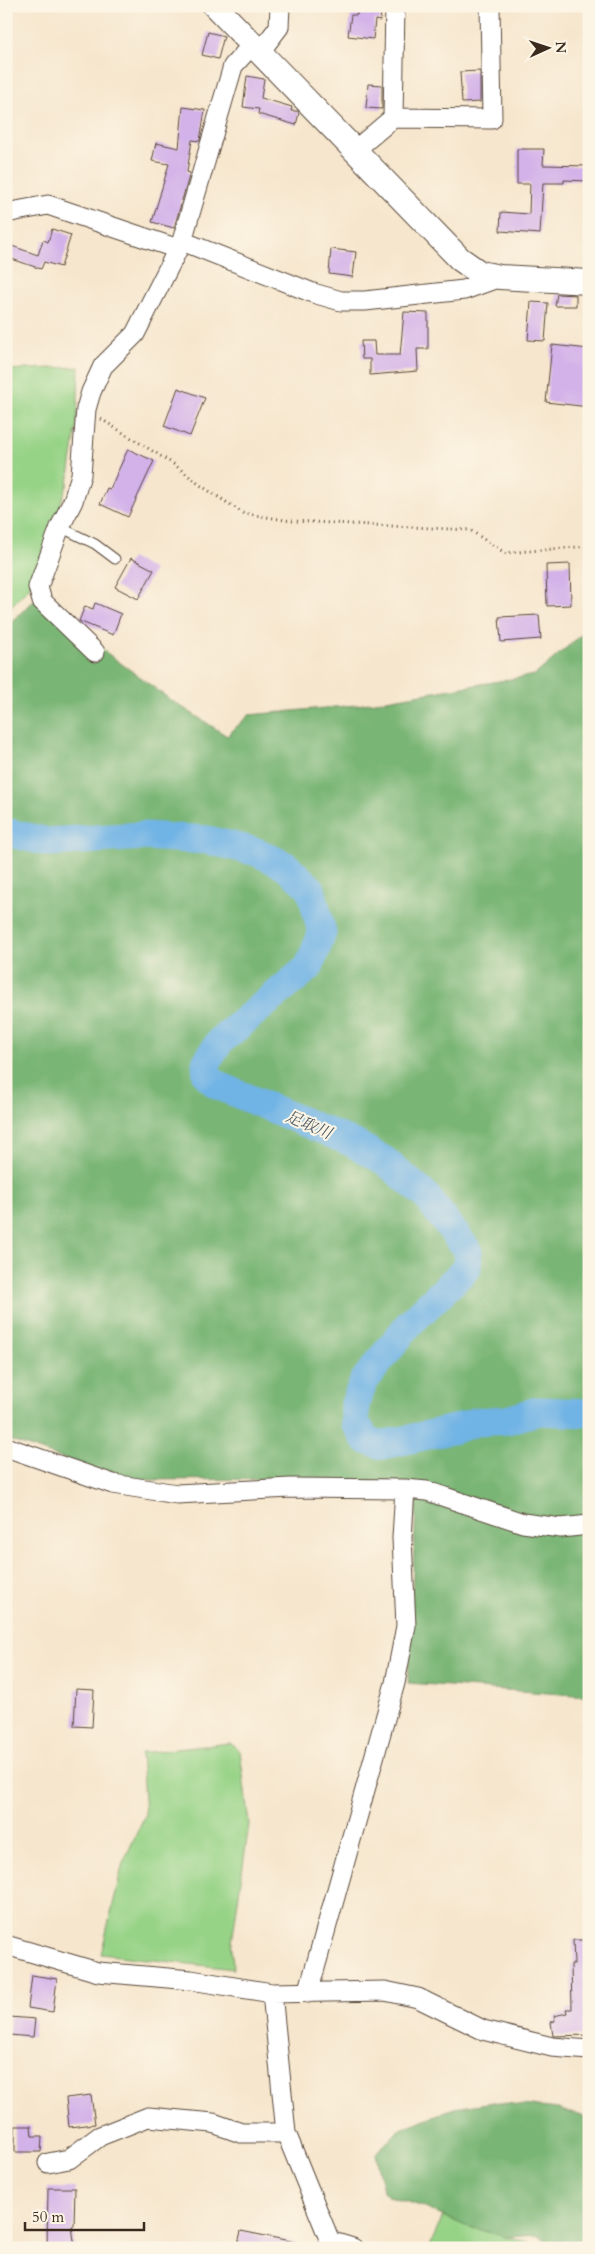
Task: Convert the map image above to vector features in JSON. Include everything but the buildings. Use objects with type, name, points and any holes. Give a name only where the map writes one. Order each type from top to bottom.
[{"type":"street","points":[[215,6],[460,259],[480,273],[500,277],[589,282]]},
{"type":"street","points":[[95,652],[42,601],[38,587],[81,475],[86,409],[91,392],[104,366],[135,334],[180,245],[233,66],[256,49],[279,28],[280,6]]},
{"type":"street","points":[[393,118],[395,6]]},
{"type":"street","points":[[355,150],[393,118],[492,119],[490,6]]},
{"type":"street","points":[[6,213],[48,205],[180,245],[340,301],[365,301],[464,290],[500,277]]},
{"type":"street","points":[[6,1447],[113,1484],[177,1494],[290,1488],[405,1489],[427,1491],[523,1523],[561,1528],[589,1525]]},
{"type":"street","points":[[308,1992],[394,1683],[406,1626],[402,1538],[405,1489]]},
{"type":"street","points":[[6,1946],[98,1972],[192,1980],[272,1993],[385,1991],[418,1998],[483,2030],[552,2047],[589,2050]]},
{"type":"street","points":[[272,1993],[286,2133],[330,2244],[353,2248]]},
{"type":"street","points":[[48,2163],[68,2159],[100,2136],[148,2117],[213,2123],[240,2134],[286,2133]]},
{"type":"lane","points":[[60,527],[95,544],[116,559]]},
{"type":"path","points":[[86,409],[174,465],[200,485],[243,513],[291,521],[470,530],[506,553],[589,546]]},
{"type":"green space","points":[[79,367],[77,424],[68,483],[30,587],[6,611],[6,370]]},
{"type":"green space","points":[[35,600],[168,698],[227,736],[249,715],[357,705],[535,675],[589,628],[589,1696],[408,1683],[417,1484],[304,1479],[125,1480],[6,1439],[6,626]]},
{"type":"green space","points":[[230,1743],[240,1751],[249,1824],[231,1949],[234,1969],[101,1954],[123,1863],[145,1815],[141,1753]]},
{"type":"green space","points":[[494,2102],[558,2109],[589,2118],[589,2248],[555,2248],[538,2235],[506,2237],[466,2226],[415,2204],[389,2197],[383,2191],[376,2153],[400,2129],[454,2108]]},
{"type":"green space","points":[[443,2216],[543,2248],[429,2248]]},
{"type":"waterway","name":"足取川","points":[[6,832],[48,842],[143,836],[208,840],[257,852],[286,866],[311,889],[322,933],[309,967],[220,1041],[206,1063],[207,1075],[217,1085],[353,1143],[385,1161],[426,1196],[468,1251],[467,1268],[409,1324],[364,1381],[355,1404],[355,1422],[366,1440],[382,1445],[455,1429],[475,1422],[507,1420],[538,1411],[589,1413]]}]
